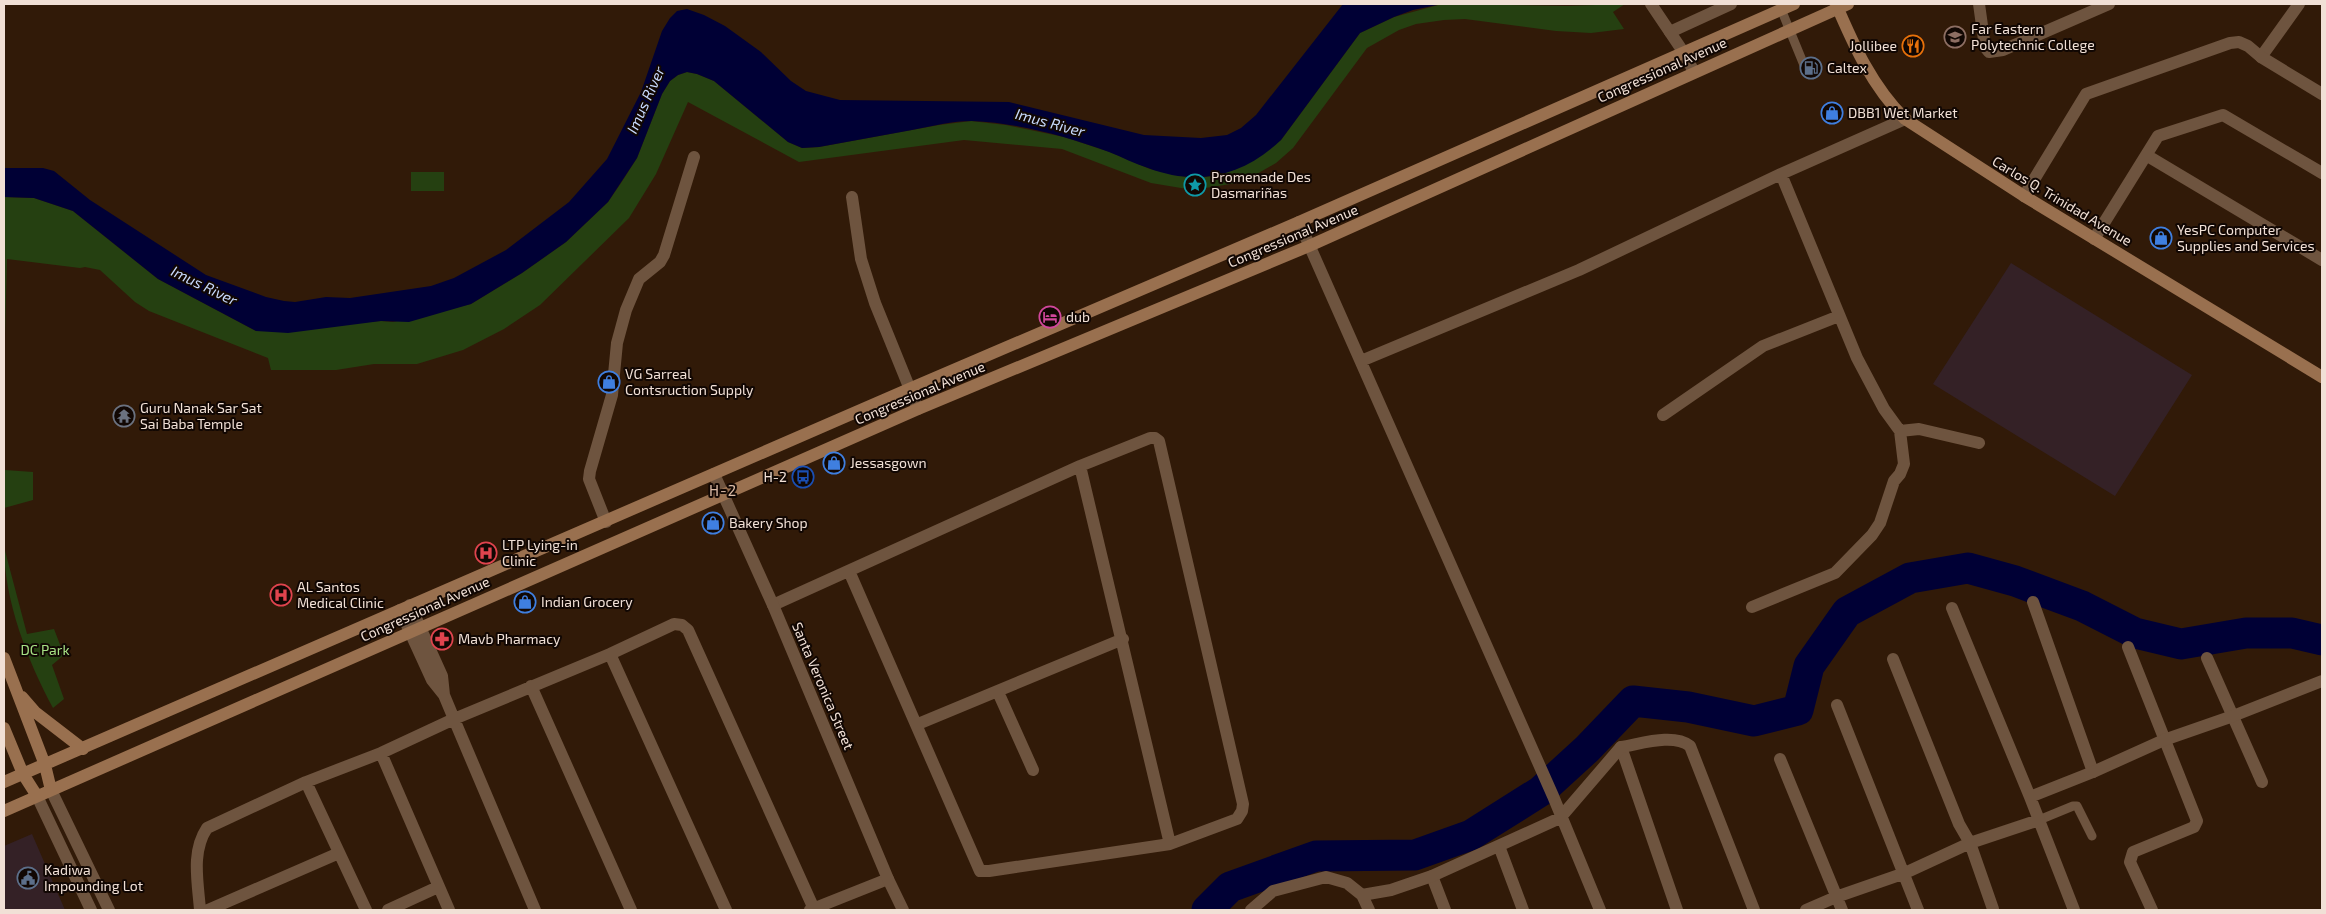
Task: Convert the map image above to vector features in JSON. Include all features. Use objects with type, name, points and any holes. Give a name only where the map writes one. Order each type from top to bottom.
[{"type":"main road","name":"Congressional Avenue","points":[[4,782],[606,522],[909,388],[1299,222],[1794,4]]},
{"type":"main road","name":"Congressional Avenue","points":[[4,810],[918,410],[1309,246],[1841,5]]},
{"type":"main road","name":"Carlos Q. Trinidad Avenue","points":[[1841,5],[1866,69],[1890,105],[1905,119],[2024,196],[2322,376]]},
{"type":"main road","points":[[4,658],[45,764],[51,790]]},
{"type":"main road","points":[[15,689],[35,712],[83,749]]},
{"type":"main road","points":[[4,728],[23,774],[37,796]]},
{"type":"street","points":[[1651,4],[1684,53],[1694,72]]},
{"type":"street","points":[[1670,32],[1731,4]]},
{"type":"street","points":[[1980,4],[1985,47],[1989,52],[2003,50],[2109,4]]},
{"type":"street","points":[[2261,57],[2299,4]]},
{"type":"street","points":[[2024,196],[2086,94],[2230,43],[2239,42],[2322,94]]},
{"type":"street","points":[[2094,238],[2158,136],[2223,115],[2322,173]]},
{"type":"street","points":[[1361,361],[1579,270],[1781,174],[1905,119]]},
{"type":"street","points":[[2146,155],[2322,260]]},
{"type":"street","points":[[606,522],[589,479],[612,395],[616,343],[639,279],[660,262],[664,255],[694,157]]},
{"type":"street","points":[[1752,607],[1835,573],[1872,535],[1880,523],[1894,481],[1900,474],[1904,464],[1900,431],[1896,422],[1884,409],[1838,316],[1781,174]]},
{"type":"street","points":[[852,197],[862,259],[875,303],[918,410]]},
{"type":"street","points":[[1299,222],[1553,796],[1560,818],[1600,910]]},
{"type":"street","points":[[1662,415],[1763,346],[1838,316]]},
{"type":"street","points":[[1900,431],[1919,429],[1979,443]]},
{"type":"street","points":[[773,604],[1080,466],[1150,438],[1155,438],[1159,441],[1243,804],[1242,811],[1237,819],[1170,844],[980,871],[918,724],[849,571]]},
{"type":"street","points":[[1080,466],[1123,639],[1170,844]]},
{"type":"street","name":"Santa Veronica Street","points":[[714,474],[773,604],[888,879],[903,910]]},
{"type":"street","points":[[2033,602],[2093,772]]},
{"type":"street","points":[[405,608],[415,630],[432,680],[444,695],[535,910]]},
{"type":"street","points":[[1952,608],[2030,796],[2074,910]]},
{"type":"street","points":[[200,910],[196,855],[199,840],[207,828],[306,782],[382,753],[454,719],[610,654],[674,624],[682,625],[688,630],[812,909],[888,879]]},
{"type":"street","points":[[918,724],[1123,639]]},
{"type":"street","points":[[2128,647],[2197,824],[2133,852],[2130,856],[2130,862],[2152,910]]},
{"type":"street","points":[[610,654],[726,910]]},
{"type":"street","points":[[2207,658],[2262,782]]},
{"type":"street","points":[[1892,659],[1959,824],[1970,843],[1993,909]]},
{"type":"street","points":[[2030,796],[2093,772],[2164,740],[2233,716],[2322,681]]},
{"type":"street","points":[[531,686],[632,910]]},
{"type":"street","points":[[998,692],[1033,770]]},
{"type":"street","points":[[1837,705],[1918,910]]},
{"type":"street","points":[[1362,895],[1391,890],[1432,876],[1560,818],[1621,747],[1674,740],[1683,741],[1690,746],[1754,910]]},
{"type":"street","points":[[1621,747],[1677,910]]},
{"type":"street","points":[[382,753],[449,910]]},
{"type":"street","points":[[1780,759],[1842,910]]},
{"type":"street","points":[[306,782],[366,910]]},
{"type":"street","points":[[51,790],[109,910]]},
{"type":"street","points":[[37,796],[91,910]]},
{"type":"street","points":[[1806,910],[1836,897],[1904,873],[1970,843],[2039,820]]},
{"type":"street","points":[[1499,846],[1522,910]]},
{"type":"street","points":[[208,910],[339,853]]},
{"type":"street","points":[[1432,876],[1445,910]]},
{"type":"street","points":[[1251,910],[1273,891],[1326,877],[1347,883],[1362,895],[1366,910]]},
{"type":"street","points":[[388,910],[438,887]]},
{"type":"lane","points":[[1781,10],[1806,70],[1809,68]]},
{"type":"lane","points":[[2039,820],[2077,806],[2092,836]]},
{"type":"shaded area","points":[[2011,263],[2192,375],[2115,496],[1933,384]]},
{"type":"shaded area","name":"Kadiwa Impounding Lot","points":[[32,834],[65,910],[4,910],[4,846]]},
{"type":"green space","name":"Promenade Des Dasmariñas","points":[[1442,4],[1567,6],[1625,4],[1613,12],[1624,29],[1591,33],[1556,31],[1465,19],[1416,24],[1399,30],[1367,48],[1293,148],[1276,163],[1243,182],[1193,190],[1151,183],[1062,149],[964,140],[799,162],[688,102],[656,174],[629,218],[540,305],[504,329],[463,350],[417,364],[374,364],[336,370],[271,370],[268,358],[149,311],[135,302],[100,270],[7,259],[5,470],[33,472],[33,500],[4,508],[4,197],[34,198],[73,211],[158,279],[256,331],[381,321],[393,322],[471,304],[522,273],[566,242],[608,202],[637,158],[662,94],[670,81],[678,75],[687,72],[714,81],[788,142],[802,148],[819,147],[971,121],[1006,125],[1064,137],[1110,152],[1150,169],[1191,178],[1215,176],[1236,169],[1281,140],[1360,33],[1394,17]]},
{"type":"green space","points":[[411,172],[444,172],[444,191],[411,191]]},
{"type":"green space","name":"DC Park","points":[[4,547],[27,634],[54,629],[64,655],[52,665],[64,699],[53,708],[35,671],[19,630],[8,588]]},
{"type":"water","name":"Imus River","points":[[1343,4],[1442,4],[1413,10],[1360,33],[1281,140],[1251,162],[1235,170],[1219,175],[1202,177],[1167,174],[1093,146],[1059,136],[1024,127],[989,122],[950,123],[819,147],[802,148],[788,142],[714,81],[687,72],[678,75],[670,81],[662,94],[637,158],[608,202],[566,242],[522,273],[471,304],[409,322],[381,321],[288,333],[256,331],[158,279],[73,211],[34,198],[4,197],[4,168],[43,168],[54,171],[90,200],[206,275],[266,297],[284,301],[295,302],[326,297],[350,298],[431,286],[454,278],[506,250],[569,202],[607,159],[641,92],[662,31],[677,11],[687,9],[725,26],[761,52],[791,81],[806,91],[840,100],[1009,102],[1144,135],[1201,138],[1227,135],[1241,128],[1256,115]]},
{"type":"waterway","points":[[1207,910],[1230,887],[1316,856],[1415,855],[1471,835],[1541,791],[1587,749],[1633,701],[1688,707],[1754,721],[1798,710],[1809,666],[1847,612],[1910,578],[1968,568],[2015,581],[2082,606],[2135,633],[2181,644],[2246,633],[2292,633],[2322,640]]},
{"type":"place","name":"Far Eastern Polytechnic College","points":[[1955,37]]},
{"type":"place","name":"Jollibee","points":[[1913,46]]},
{"type":"place","name":"Caltex","points":[[1811,68]]},
{"type":"place","name":"DBB1 Wet Market","points":[[1832,113]]},
{"type":"place","name":"Promenade Des Dasmariñas","points":[[1195,185]]},
{"type":"place","name":"YesPC Computer Supplies and Services","points":[[2161,238]]},
{"type":"place","name":"dub","points":[[1050,317]]},
{"type":"place","name":"VG Sarreal Contsruction Supply","points":[[609,382]]},
{"type":"place","name":"Guru Nanak Sar Sat Sai Baba Temple","points":[[124,416]]},
{"type":"place","name":"Jessasgown","points":[[834,463]]},
{"type":"place","name":"H-2","points":[[803,477]]},
{"type":"place","name":"Bakery Shop","points":[[713,523]]},
{"type":"place","name":"LTP Lying-in Clinic","points":[[486,553]]},
{"type":"place","name":"AL Santos Medical Clinic","points":[[281,595]]},
{"type":"place","name":"Indian Grocery","points":[[525,602]]},
{"type":"place","name":"Mavb Pharmacy","points":[[442,639]]},
{"type":"place","name":"Kadiwa Impounding Lot","points":[[28,878]]},
{"type":"district","name":"H-2","points":[[723,491]]}]
